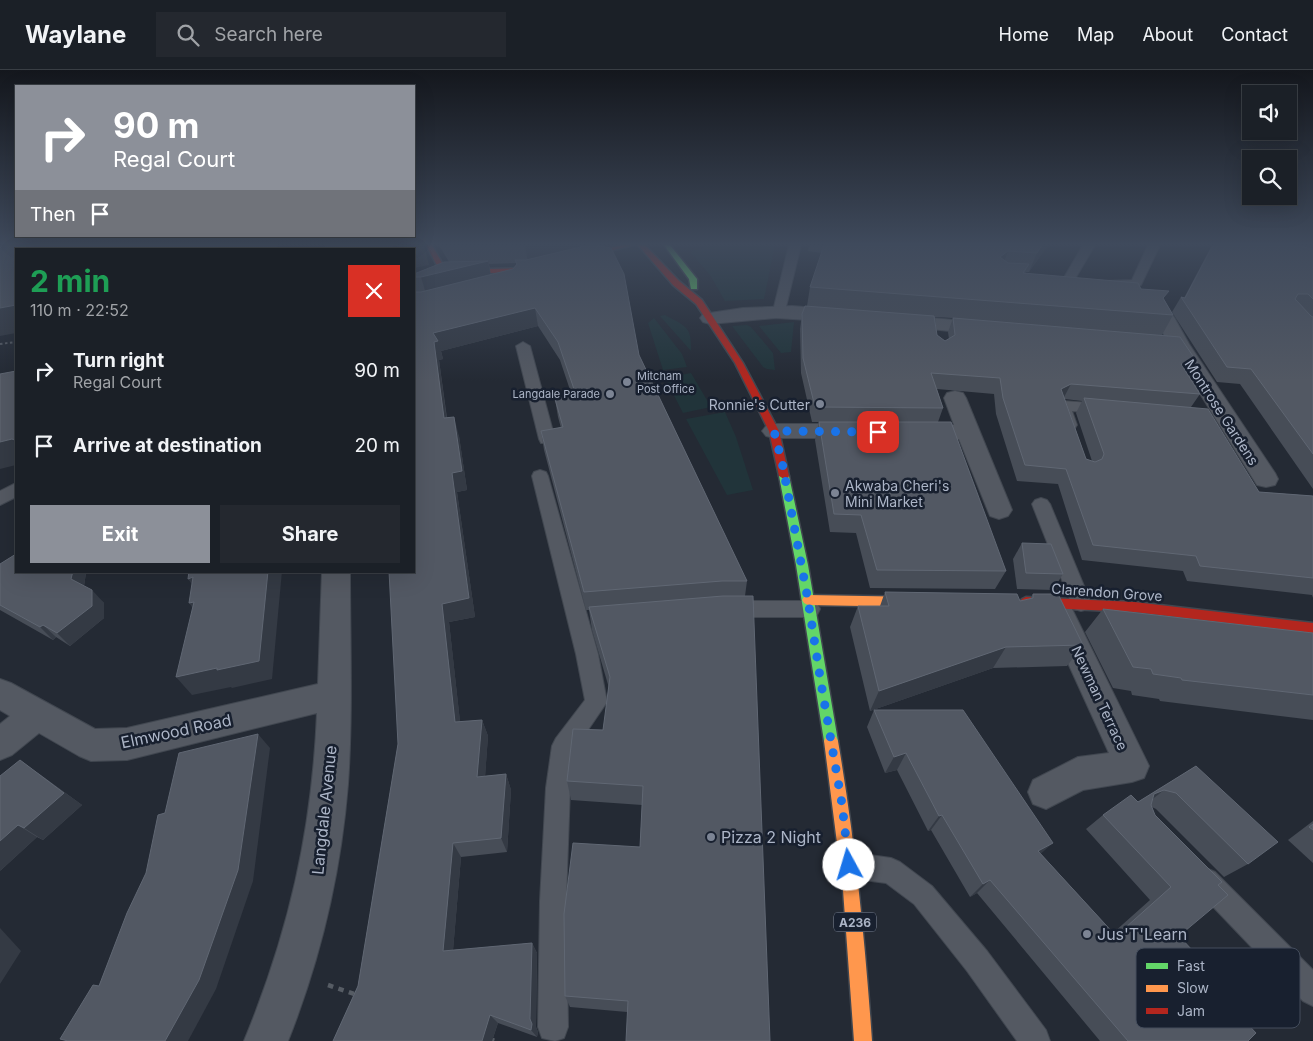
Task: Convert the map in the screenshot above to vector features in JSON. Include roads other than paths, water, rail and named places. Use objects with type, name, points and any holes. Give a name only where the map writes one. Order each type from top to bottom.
[{"type":"main road","name":"A236","points":[[686,290],[696,298],[753,386],[774,431],[782,462],[809,604],[818,670],[842,804],[858,956],[863,1041]]},
{"type":"main road","name":"A236","points":[[695,290],[696,298]]},
{"type":"main road","name":"Clarendon Grove","points":[[1016,602],[1068,603],[1313,628]]},
{"type":"main road","points":[[809,604],[928,603]]},
{"type":"street","points":[[710,318],[779,311],[807,312],[855,318]]},
{"type":"street","name":"Montrose Gardens","points":[[1164,317],[1169,343],[1218,420],[1266,479]]},
{"type":"street","points":[[883,320],[939,330],[1006,331]]},
{"type":"street","points":[[955,398],[999,510]]},
{"type":"street","points":[[774,431],[872,431]]},
{"type":"street","points":[[901,432],[969,432]]},
{"type":"street","name":"Langdale Avenue","points":[[266,1041],[292,973],[311,904],[324,841],[330,782],[336,573]]},
{"type":"street","name":"Newman Terrace","points":[[1046,792],[1078,774],[1132,766],[1068,603]]},
{"type":"street","name":"Elmwood Road","points":[[0,693],[91,745],[108,746],[127,744],[333,695]]},
{"type":"street","points":[[0,744],[36,715]]},
{"type":"lane","points":[[779,311],[784,290]]},
{"type":"lane","points":[[523,346],[547,440]]},
{"type":"lane","points":[[1075,443],[1062,406],[1121,411]]},
{"type":"lane","points":[[540,476],[586,620],[588,654],[596,702],[564,746],[558,788],[553,900],[553,1027]]},
{"type":"lane","points":[[0,499],[15,490]]},
{"type":"lane","points":[[1041,504],[1068,603]]},
{"type":"lane","points":[[710,610],[809,604]]},
{"type":"lane","points":[[1186,861],[1270,948]]},
{"type":"lane","points":[[849,865],[891,871],[923,895],[977,961],[1035,1041]]},
{"type":"lane","points":[[1300,979],[1313,992]]},
{"type":"place","name":"Mitcham Post Office","points":[[627,382]]},
{"type":"place","name":"Langdale Parade","points":[[610,394]]},
{"type":"place","name":"Ronnie's Cutter","points":[[820,404]]},
{"type":"place","name":"Akwaba Cheri's Mini Market","points":[[835,493]]},
{"type":"place","name":"Pizza 2 Night","points":[[711,837]]},
{"type":"place","name":"Jus'T'Learn","points":[[1087,934]]}]
